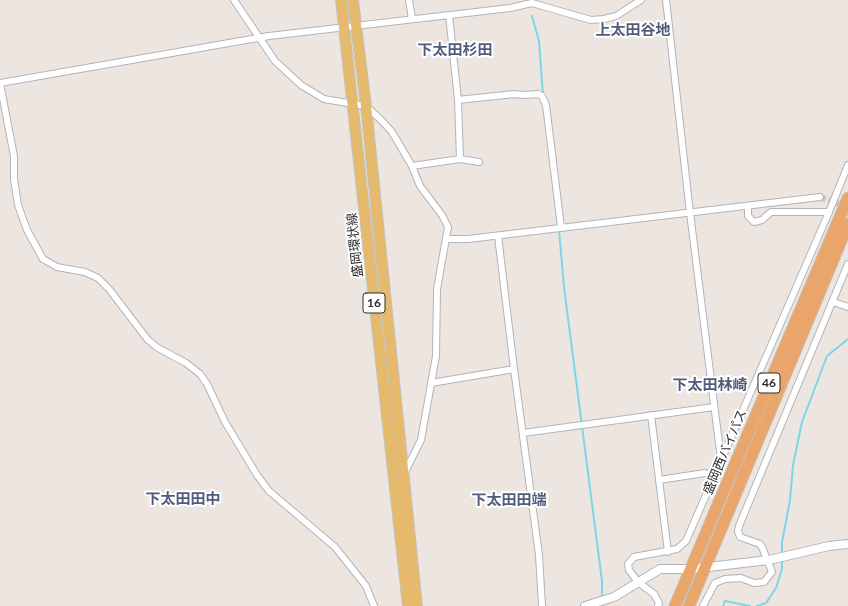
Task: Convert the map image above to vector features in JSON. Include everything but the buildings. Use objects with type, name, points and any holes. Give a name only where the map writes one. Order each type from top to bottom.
[{"type":"highway","name":"盛岡西バイパス","points":[[675,606],[848,198]]},
{"type":"highway","name":"盛岡西バイパス","points":[[689,606],[848,224]]},
{"type":"main road","name":"盛岡環状線","points":[[341,0],[408,606]]},
{"type":"main road","name":"盛岡環状線","points":[[353,0],[366,106],[417,606]]},
{"type":"street","points":[[234,0],[275,61],[301,85],[324,99],[366,106],[392,132],[412,166],[420,186],[442,215],[448,227],[437,289],[436,356],[421,440],[404,475]]},
{"type":"street","points":[[410,0],[412,19]]},
{"type":"street","points":[[374,606],[366,586],[335,547],[269,491],[256,475],[225,422],[207,384],[200,374],[186,363],[158,348],[148,340],[109,289],[98,278],[85,272],[57,267],[43,259],[27,230],[18,205],[14,179],[14,156],[0,83],[260,37],[344,26],[510,8],[531,2],[591,20],[616,16],[642,0]]},
{"type":"street","points":[[666,0],[690,212],[721,460]]},
{"type":"street","points":[[448,15],[458,100],[460,158]]},
{"type":"street","points":[[458,100],[514,94],[538,94],[542,96],[546,105],[561,227]]},
{"type":"street","points":[[412,166],[460,158],[479,162]]},
{"type":"street","points":[[658,606],[659,603],[654,594],[638,582],[629,570],[630,560],[639,556],[668,552],[677,549],[686,540],[829,212],[848,164]]},
{"type":"street","points":[[447,239],[468,240],[561,227],[748,207],[820,197]]},
{"type":"street","points":[[748,207],[748,216],[754,222],[762,220],[771,212],[829,212]]},
{"type":"street","points":[[498,236],[539,555],[542,606]]},
{"type":"street","points":[[703,606],[715,583],[725,578],[740,578],[754,583],[764,582],[772,572],[769,560],[760,544],[740,537],[738,531],[739,526],[848,264]]},
{"type":"street","points":[[833,302],[848,307]]},
{"type":"street","points":[[431,383],[514,369]]},
{"type":"street","points":[[523,432],[714,406]]},
{"type":"street","points":[[651,415],[668,552]]},
{"type":"street","points":[[659,480],[705,473],[714,476]]},
{"type":"street","points":[[585,606],[614,597],[660,569],[691,569],[769,560],[830,546],[848,544]]},
{"type":"waterway","points":[[532,16],[539,41],[543,95]]},
{"type":"waterway","points":[[559,230],[564,287],[602,581],[602,599]]},
{"type":"waterway","points":[[782,555],[782,542],[790,500],[793,465],[802,422],[827,356],[848,339]]},
{"type":"waterway","points":[[757,606],[766,603],[776,588],[782,569],[782,559]]},
{"type":"waterway","points":[[723,606],[725,601],[750,606]]},
{"type":"tunnel","points":[[820,197],[847,207]]},
{"type":"district","name":"上太田谷地","points":[[633,30]]},
{"type":"district","name":"下太田杉田","points":[[455,50]]},
{"type":"district","name":"下太田林崎","points":[[710,385]]},
{"type":"district","name":"下太田田中","points":[[183,499]]},
{"type":"district","name":"下太田田端","points":[[509,500]]}]
